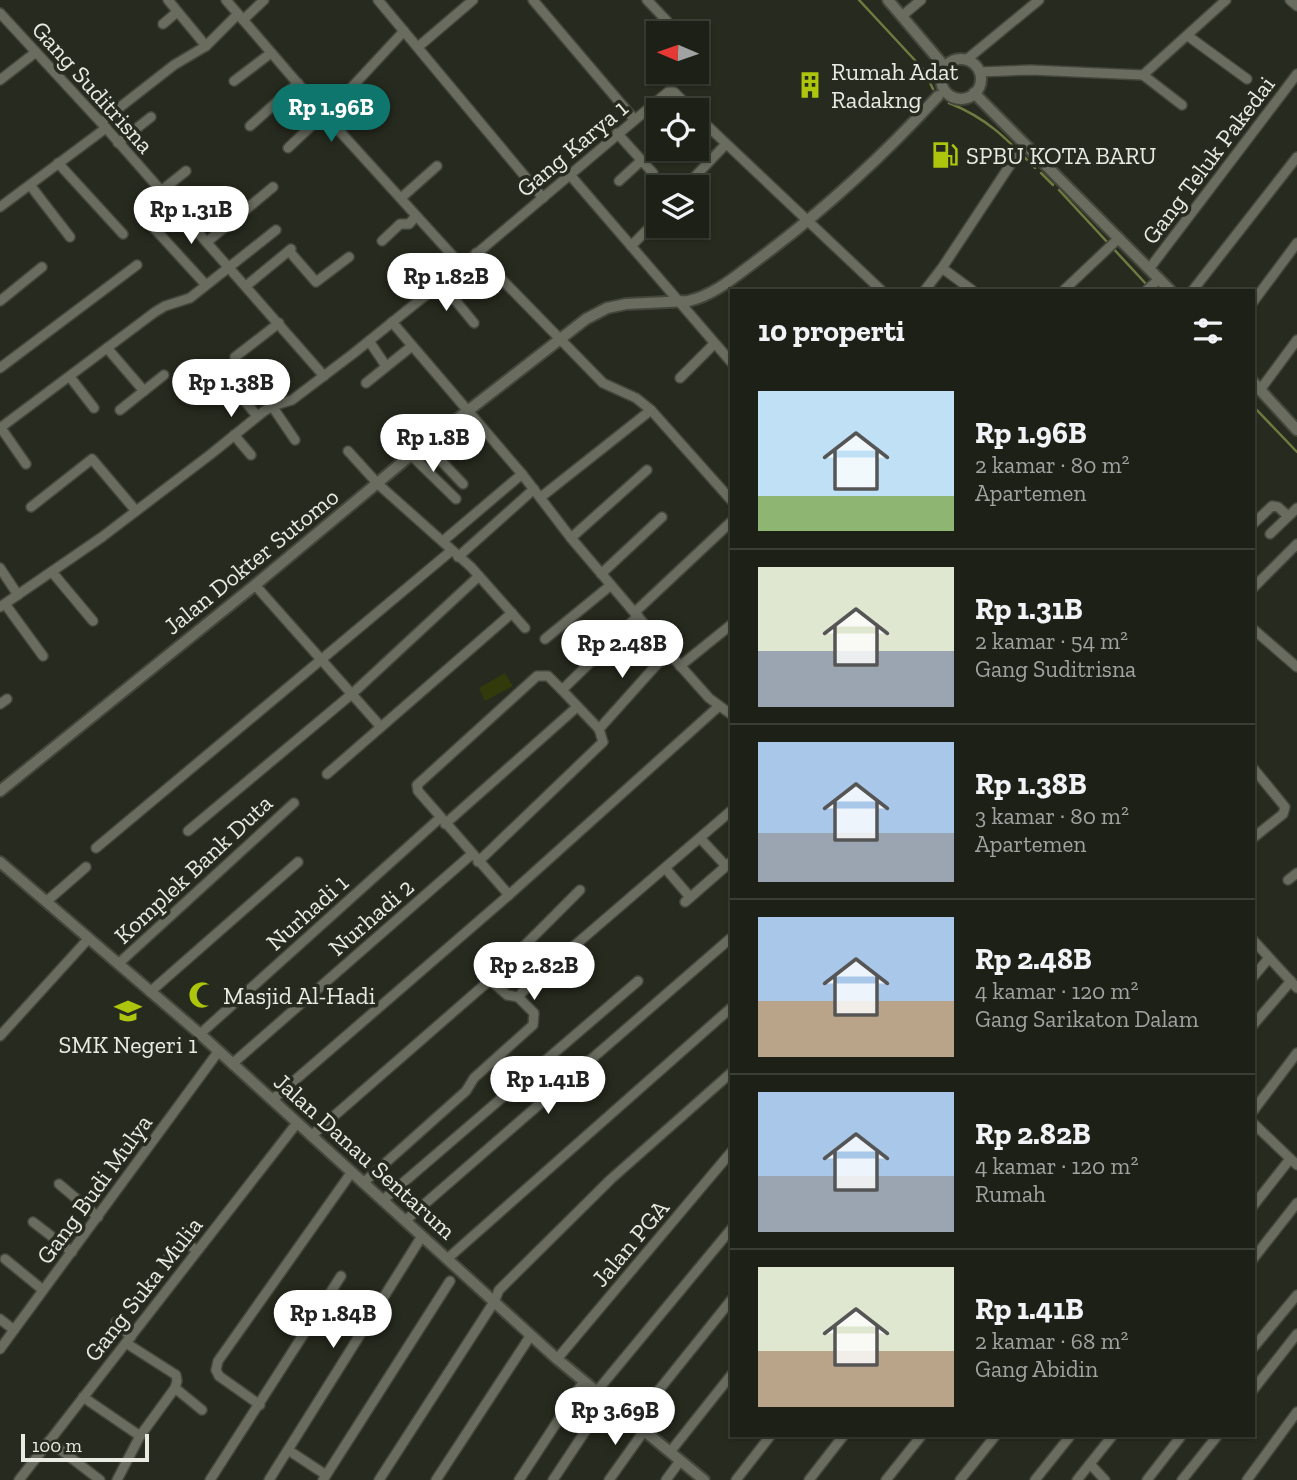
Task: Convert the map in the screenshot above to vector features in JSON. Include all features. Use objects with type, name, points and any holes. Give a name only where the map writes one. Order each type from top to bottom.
[{"type":"street","points":[[168,0],[206,47]]},
{"type":"street","points":[[226,0],[462,266]]},
{"type":"street","points":[[0,207],[58,163],[174,65],[206,47],[264,0]]},
{"type":"street","points":[[377,0],[543,198]]},
{"type":"street","points":[[418,47],[473,0]]},
{"type":"street","points":[[533,0],[634,119]]},
{"type":"street","points":[[647,0],[667,21]]},
{"type":"street","points":[[888,0],[945,63]]},
{"type":"street","points":[[902,16],[921,0]]},
{"type":"street","points":[[945,63],[971,58],[1039,0]]},
{"type":"street","points":[[1143,75],[1226,0]]},
{"type":"street","points":[[1290,0],[1297,6]]},
{"type":"street","points":[[163,24],[177,12]]},
{"type":"street","name":"Gang Suditrisna","points":[[0,13],[230,267],[324,376]]},
{"type":"street","points":[[288,148],[325,114],[404,31]]},
{"type":"street","points":[[1188,36],[1247,79]]},
{"type":"street","points":[[0,80],[36,52]]},
{"type":"street","points":[[234,81],[271,53]]},
{"type":"street","points":[[971,58],[983,73]]},
{"type":"street","points":[[945,63],[941,81],[943,92],[959,99],[975,96]]},
{"type":"street","points":[[983,73],[1143,75],[1182,105]]},
{"type":"street","points":[[975,96],[983,73]]},
{"type":"street","name":"Gang Teluk Pakedai","points":[[1149,269],[1297,74]]},
{"type":"street","points":[[250,126],[298,83]]},
{"type":"street","name":"Gang Karya 1","points":[[661,98],[670,91],[678,98]]},
{"type":"street","name":"Jalan Dokter Sutomo","points":[[0,791],[256,586],[411,455],[586,319],[607,308],[626,304],[678,302],[705,296],[809,221],[943,92]]},
{"type":"street","points":[[975,96],[1169,289]]},
{"type":"street","name":"Gang Karya 1","points":[[2,606],[136,511],[257,416],[272,406],[289,402],[324,376],[462,266],[646,110]]},
{"type":"street","points":[[118,142],[151,117]]},
{"type":"street","points":[[709,128],[809,221],[876,289]]},
{"type":"street","points":[[618,134],[653,173]]},
{"type":"street","points":[[695,175],[726,144]]},
{"type":"street","points":[[926,289],[943,268],[1024,144]]},
{"type":"street","points":[[1194,289],[1297,157]]},
{"type":"street","points":[[619,181],[642,160]]},
{"type":"street","points":[[58,163],[123,234]]},
{"type":"street","points":[[401,198],[437,166]]},
{"type":"street","points":[[161,191],[186,170]]},
{"type":"street","points":[[570,175],[730,361]]},
{"type":"street","points":[[30,185],[70,237]]},
{"type":"street","points":[[207,242],[273,187]]},
{"type":"street","points":[[382,241],[400,223],[409,224],[416,216]]},
{"type":"street","points":[[153,227],[206,285]]},
{"type":"street","points":[[26,464],[1,428],[162,308],[184,301],[276,230]]},
{"type":"street","points":[[631,246],[646,231]]},
{"type":"street","points":[[1065,289],[1119,238]]},
{"type":"street","points":[[1255,299],[1297,243]]},
{"type":"street","points":[[246,286],[291,249],[316,282],[349,257]]},
{"type":"street","points":[[476,253],[603,383],[636,398],[651,410],[730,499]]},
{"type":"street","points":[[0,368],[137,264]]},
{"type":"street","points":[[0,301],[41,267]]},
{"type":"street","points":[[943,268],[971,289]]},
{"type":"street","points":[[1147,289],[1158,279]]},
{"type":"street","points":[[441,283],[474,323]]},
{"type":"street","points":[[392,322],[541,497],[570,538],[680,666],[718,707],[730,714]]},
{"type":"street","points":[[235,357],[279,323]]},
{"type":"street","points":[[369,341],[386,366]]},
{"type":"street","points":[[1295,423],[1257,386],[1297,341]]},
{"type":"street","points":[[680,378],[714,344]]},
{"type":"street","points":[[366,383],[412,346]]},
{"type":"street","points":[[107,348],[144,391]]},
{"type":"street","points":[[220,370],[257,416]]},
{"type":"street","points":[[120,410],[164,375]]},
{"type":"street","points":[[70,377],[94,408]]},
{"type":"street","points":[[272,406],[295,440]]},
{"type":"street","points":[[541,497],[651,410]]},
{"type":"street","points":[[234,436],[251,455]]},
{"type":"street","points":[[425,444],[463,484]]},
{"type":"street","points":[[348,451],[378,484],[479,576],[525,628]]},
{"type":"street","points":[[411,455],[456,499]]},
{"type":"street","points":[[31,507],[92,459],[136,511]]},
{"type":"street","points":[[570,538],[647,470]]},
{"type":"street","points":[[443,541],[522,474]]},
{"type":"street","points":[[96,848],[322,658],[534,489]]},
{"type":"street","points":[[1255,522],[1272,506],[1278,507],[1288,516]]},
{"type":"street","points":[[1270,534],[1297,508]]},
{"type":"street","points":[[601,574],[663,517]]},
{"type":"street","points":[[562,690],[730,523]]},
{"type":"street","points":[[1255,587],[1297,544]]},
{"type":"street","points":[[0,568],[18,594]]},
{"type":"street","points":[[52,572],[93,621]]},
{"type":"street","points":[[188,831],[353,693],[479,576]]},
{"type":"street","points":[[545,639],[611,585]]},
{"type":"street","points":[[256,586],[381,727]]},
{"type":"street","points":[[2,606],[43,656]]},
{"type":"street","points":[[327,774],[512,613]]},
{"type":"street","points":[[680,666],[730,626]]},
{"type":"street","points":[[1255,631],[1297,667]]},
{"type":"street","points":[[509,895],[417,790],[418,784],[537,676],[548,676],[599,729],[668,652]]},
{"type":"street","name":"Nurhadi 1","points":[[200,1034],[577,707]]},
{"type":"street","points":[[272,1100],[509,895],[718,707]]},
{"type":"street","name":"Nurhadi 2","points":[[232,1064],[475,858],[601,745],[603,738],[599,729]]},
{"type":"street","points":[[1255,770],[1285,807],[1283,814],[1255,836]]},
{"type":"street","name":"Komplek Bank Duta","points":[[118,964],[294,803]]},
{"type":"street","points":[[519,997],[730,812]]},
{"type":"street","points":[[665,868],[688,899],[729,863],[700,838]]},
{"type":"street","name":"Jalan Danau Sentarum","points":[[0,862],[200,1034],[383,1200],[447,1259],[454,1274],[494,1302],[557,1359],[704,1480]]},
{"type":"street","points":[[150,992],[298,863]]},
{"type":"street","points":[[47,901],[86,867]]},
{"type":"street","points":[[1288,880],[1297,873]]},
{"type":"street","points":[[311,1136],[491,980],[580,890]]},
{"type":"street","points":[[0,1036],[89,938]]},
{"type":"street","points":[[405,1221],[730,939]]},
{"type":"street","points":[[1255,942],[1294,985],[1255,1023]]},
{"type":"street","points":[[1255,975],[1269,958]]},
{"type":"street","points":[[363,1183],[466,1091],[474,1077],[533,1025],[534,1013],[519,997],[506,995],[491,980]]},
{"type":"street","points":[[383,1200],[638,981]]},
{"type":"street","points":[[447,1259],[730,1009]]},
{"type":"street","name":"Gang Budi Mulya","points":[[0,1349],[218,1052]]},
{"type":"street","points":[[1255,1108],[1297,1053]]},
{"type":"street","points":[[379,1480],[494,1302],[499,1290],[602,1189],[730,1075]]},
{"type":"street","name":"Gang Suka Mulia","points":[[19,1480],[297,1123]]},
{"type":"street","points":[[1255,1125],[1294,1162],[1255,1204]]},
{"type":"street","name":"Jalan PGA","points":[[557,1359],[730,1154]]},
{"type":"street","points":[[260,1405],[219,1376],[216,1370],[218,1361],[352,1173]]},
{"type":"street","points":[[59,1184],[98,1217]]},
{"type":"street","points":[[1255,1256],[1297,1203]]},
{"type":"street","points":[[33,1222],[72,1252]]},
{"type":"street","points":[[164,1263],[189,1229]]},
{"type":"street","points":[[597,1391],[730,1230]]},
{"type":"street","points":[[269,1480],[422,1236]]},
{"type":"street","points":[[182,1241],[197,1250]]},
{"type":"street","points":[[5,1259],[43,1290]]},
{"type":"street","points":[[288,1450],[325,1478],[454,1274]]},
{"type":"street","points":[[210,1480],[341,1276]]},
{"type":"street","points":[[1255,1346],[1297,1295]]},
{"type":"street","points":[[634,1421],[730,1301]]},
{"type":"street","points":[[0,1319],[14,1330]]},
{"type":"street","points":[[116,1322],[128,1340],[176,1375],[177,1384],[141,1436],[117,1480]]},
{"type":"street","points":[[1255,1387],[1297,1334]]},
{"type":"street","points":[[436,1480],[531,1335]]},
{"type":"street","points":[[670,1452],[730,1377]]},
{"type":"street","points":[[519,1480],[584,1381]]},
{"type":"street","points":[[174,1388],[202,1410]]},
{"type":"street","points":[[83,1397],[141,1436]]},
{"type":"street","points":[[552,1480],[606,1400]]},
{"type":"street","points":[[1247,1480],[1297,1412]]},
{"type":"street","points":[[609,1480],[645,1431]]},
{"type":"street","points":[[736,1480],[769,1437]]},
{"type":"street","points":[[809,1480],[842,1437]]},
{"type":"street","points":[[886,1480],[920,1437]]},
{"type":"street","points":[[960,1480],[994,1437]]},
{"type":"street","points":[[1035,1480],[1069,1437]]},
{"type":"street","points":[[1077,1480],[1111,1437]]},
{"type":"street","points":[[1147,1480],[1180,1437]]},
{"type":"street","points":[[1182,1480],[1216,1437]]},
{"type":"street","points":[[49,1441],[100,1480]]},
{"type":"street","points":[[666,1480],[680,1461]]},
{"type":"street","points":[[1090,1464],[1105,1480]]},
{"type":"green space","points":[[505,673],[513,686],[485,701],[479,688]]},
{"type":"waterway","points":[[859,0],[924,70],[933,89]]},
{"type":"waterway","points":[[949,103],[986,123],[1035,168]]},
{"type":"waterway","points":[[1041,173],[1053,185]]},
{"type":"waterway","points":[[1059,190],[1147,285]]},
{"type":"waterway","points":[[1255,408],[1297,452]]},
{"type":"place","name":"Rumah Adat Radakng","points":[[810,85]]},
{"type":"place","name":"SPBU KOTA BARU","points":[[945,155]]},
{"type":"place","name":"Masjid Al-Hadi","points":[[202,995]]},
{"type":"place","name":"SMK Negeri 1","points":[[128,1011]]}]
